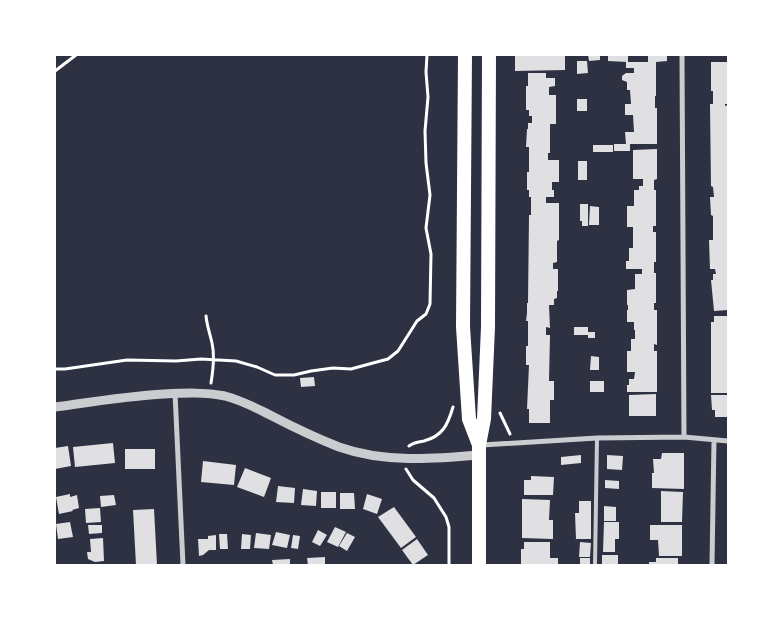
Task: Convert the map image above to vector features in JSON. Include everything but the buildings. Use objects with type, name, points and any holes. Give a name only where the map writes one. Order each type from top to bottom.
[{"type":"highway","points":[[465,55],[463,327],[469,419],[479,450]]},
{"type":"highway","points":[[478,565],[479,450],[484,419],[488,327],[489,55]]},
{"type":"street","points":[[682,55],[684,437]]},
{"type":"street","points":[[175,393],[183,565]]},
{"type":"street","points":[[55,407],[134,396],[209,393],[226,396],[249,405],[340,447],[384,456],[422,458],[597,438],[684,437],[728,441]]},
{"type":"street","points":[[712,565],[714,440]]},
{"type":"lane","points":[[595,565],[597,438]]},
{"type":"path","points":[[55,71],[76,55]]},
{"type":"path","points":[[55,369],[127,360],[201,359],[236,361],[275,375],[294,375],[332,368],[350,369],[388,359],[398,351],[417,322],[426,314],[430,304],[430,254],[426,228],[430,195],[425,131],[428,97],[427,55]]},
{"type":"path","points":[[206,316],[207,328],[212,343],[213,360],[209,393]]},
{"type":"path","points":[[499,405],[499,413],[511,435]]},
{"type":"path","points":[[408,446],[413,442],[431,438],[441,432],[446,426],[453,406]]},
{"type":"path","points":[[431,438],[431,446]]},
{"type":"path","points":[[409,474],[413,480],[434,498],[446,517],[449,527],[449,565]]}]
